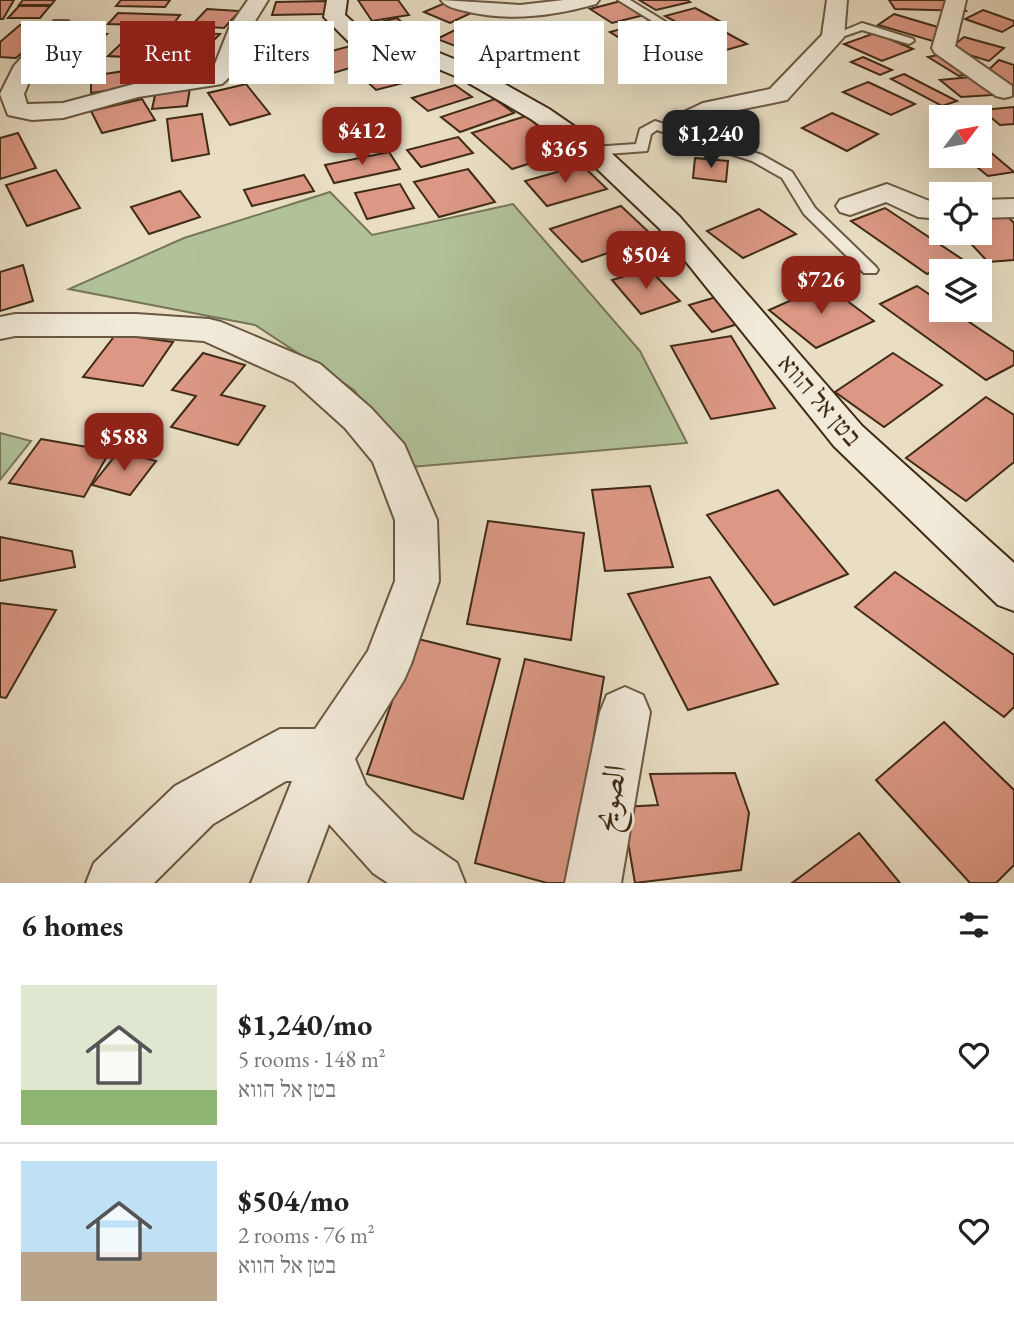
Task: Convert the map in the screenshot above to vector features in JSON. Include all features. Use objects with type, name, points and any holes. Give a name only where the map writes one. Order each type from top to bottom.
[{"type":"street","points":[[21,73],[12,94],[17,110],[34,115],[57,112],[142,89],[214,79],[223,72],[241,26],[258,0]]},
{"type":"street","name":"בטן אל הווא","points":[[337,0],[334,17],[357,37],[407,48],[468,73],[540,114],[593,151],[669,222],[848,436],[1014,591]]},
{"type":"street","points":[[451,0],[481,11],[501,12],[543,10],[589,0]]},
{"type":"street","points":[[680,123],[712,108],[778,95],[832,37],[837,0]]},
{"type":"street","points":[[956,0],[943,47],[1004,91]]},
{"type":"street","points":[[850,206],[887,191],[929,211]]},
{"type":"street","points":[[992,209],[1014,208]]},
{"type":"street","points":[[0,328],[15,325],[136,325],[209,330],[307,373],[358,418],[390,456],[416,520],[417,582],[387,664],[328,755],[279,883]]},
{"type":"street","name":"الصويح","points":[[593,883],[625,712]]},
{"type":"street","points":[[114,883],[194,805],[280,755],[328,755]]},
{"type":"street","points":[[328,755],[347,804],[394,853],[437,883]]},
{"type":"lane","points":[[623,0],[659,21]]},
{"type":"lane","points":[[832,37],[862,26],[909,41]]},
{"type":"lane","points":[[593,151],[642,148],[645,132],[655,125],[757,158],[787,175],[808,211],[870,270]]},
{"type":"green space","points":[[330,192],[372,235],[513,204],[640,351],[687,443],[411,467],[354,390],[255,325],[69,289],[184,238]]},
{"type":"green space","points":[[0,433],[31,441],[0,480]]},
{"type":"building","points":[[0,0],[14,0],[3,19],[0,19]]},
{"type":"building","points":[[23,0],[55,0],[51,5],[19,5]]},
{"type":"building","points":[[121,0],[170,0],[165,7],[116,6]]},
{"type":"building","points":[[358,0],[398,0],[409,15],[372,21]]},
{"type":"building","points":[[639,0],[687,0],[690,2],[656,10]]},
{"type":"building","points":[[889,0],[957,0],[966,11],[895,9]]},
{"type":"building","points":[[327,1],[324,14],[272,15],[276,2]]},
{"type":"building","points":[[621,1],[644,15],[612,23],[590,9]]},
{"type":"building","points":[[445,3],[471,13],[450,23],[424,12]]},
{"type":"building","points":[[19,6],[50,6],[40,18],[8,18]]},
{"type":"building","points":[[695,8],[719,21],[674,21],[665,16]]},
{"type":"building","points":[[207,9],[240,11],[224,28],[215,27],[215,21],[196,21]]},
{"type":"building","points":[[983,10],[1014,21],[1014,25],[1002,32],[965,19]]},
{"type":"building","points":[[118,13],[180,15],[176,21],[120,21],[120,24],[108,24]]},
{"type":"building","points":[[894,14],[951,31],[936,42],[878,25]]},
{"type":"building","points":[[21,25],[21,54],[16,58],[0,57],[0,42]]},
{"type":"building","points":[[454,30],[454,46],[440,40],[440,38]]},
{"type":"building","points":[[727,33],[747,44],[727,50]]},
{"type":"building","points":[[875,33],[913,49],[882,61],[844,44]]},
{"type":"building","points":[[964,37],[1004,48],[989,61],[949,49]]},
{"type":"building","points":[[120,45],[120,57],[108,56]]},
{"type":"building","points":[[348,47],[348,69],[334,73],[334,50]]},
{"type":"building","points":[[943,54],[975,73],[959,76],[928,57]]},
{"type":"building","points":[[863,57],[892,70],[880,75],[851,62]]},
{"type":"building","points":[[999,60],[1014,65],[1014,86],[982,76]]},
{"type":"building","points":[[120,72],[120,84],[133,84],[133,87],[91,93],[91,84],[106,84],[106,74]]},
{"type":"building","points":[[904,74],[957,101],[940,105],[891,79]]},
{"type":"building","points":[[971,77],[993,95],[961,97],[940,80]]},
{"type":"building","points":[[868,82],[915,104],[891,115],[843,92]]},
{"type":"building","points":[[246,84],[270,114],[230,125],[208,93]]},
{"type":"building","points":[[370,84],[399,84],[376,90]]},
{"type":"building","points":[[455,85],[472,97],[428,111],[412,98]]},
{"type":"building","points":[[190,88],[187,106],[152,109],[156,91]]},
{"type":"building","points":[[142,99],[155,120],[102,133],[91,111]]},
{"type":"building","points":[[495,99],[514,113],[460,132],[441,117]]},
{"type":"building","points":[[1014,107],[1014,124],[1000,125],[992,118],[992,109]]},
{"type":"building","points":[[832,113],[878,134],[847,151],[802,128]]},
{"type":"building","points":[[202,114],[209,154],[172,161],[167,119]]},
{"type":"building","points":[[526,116],[569,151],[512,169],[472,133]]},
{"type":"building","points":[[18,133],[36,168],[0,179],[0,138]]},
{"type":"building","points":[[458,137],[473,153],[421,167],[407,150]]},
{"type":"building","points":[[389,152],[400,169],[334,183],[325,165]]},
{"type":"building","points":[[992,154],[1014,172],[988,176],[978,168],[992,168]]},
{"type":"building","points":[[695,158],[728,161],[726,182],[693,178]]},
{"type":"building","points":[[582,165],[607,189],[547,206],[525,181]]},
{"type":"building","points":[[468,169],[495,202],[439,217],[414,182]]},
{"type":"building","points":[[56,170],[80,208],[27,226],[6,185]]},
{"type":"building","points":[[304,175],[314,191],[252,206],[244,190]]},
{"type":"building","points":[[400,184],[414,208],[367,219],[355,193]]},
{"type":"building","points":[[180,191],[200,217],[149,234],[131,207]]},
{"type":"building","points":[[621,206],[654,237],[582,262],[550,229]]},
{"type":"building","points":[[885,208],[929,237],[929,245],[941,245],[962,259],[929,259],[927,274],[851,221]]},
{"type":"building","points":[[759,209],[796,234],[743,258],[707,231]]},
{"type":"building","points":[[1001,210],[1014,223],[1014,260],[992,262],[992,259],[985,259],[972,245],[992,245],[992,211]]},
{"type":"building","points":[[23,265],[33,301],[0,311],[0,272]]},
{"type":"building","points":[[649,269],[680,301],[641,314],[612,280]]},
{"type":"building","points":[[826,285],[874,321],[816,348],[769,310]]},
{"type":"building","points":[[917,286],[929,294],[929,322],[969,322],[1014,352],[1014,365],[986,380],[880,304]]},
{"type":"building","points":[[720,296],[744,322],[712,332],[689,305]]},
{"type":"building","points":[[116,334],[173,342],[143,386],[83,377]]},
{"type":"building","points":[[731,336],[775,408],[711,419],[671,346]]},
{"type":"building","points":[[203,353],[245,365],[221,395],[265,406],[238,445],[171,427],[196,396],[172,390]]},
{"type":"building","points":[[893,353],[942,385],[884,427],[835,392]]},
{"type":"building","points":[[986,397],[1014,415],[1014,462],[966,501],[906,458]]},
{"type":"building","points":[[41,439],[110,451],[84,497],[9,483]]},
{"type":"building","points":[[119,451],[156,461],[130,495],[92,485]]},
{"type":"building","points":[[650,486],[673,567],[605,571],[592,490]]},
{"type":"building","points":[[778,490],[848,574],[774,605],[707,515]]},
{"type":"building","points":[[488,521],[584,533],[571,640],[467,624]]},
{"type":"building","points":[[0,537],[72,551],[75,567],[0,581]]},
{"type":"building","points":[[895,572],[1014,655],[1014,707],[1004,717],[855,607]]},
{"type":"building","points":[[710,577],[778,684],[688,710],[628,594]]},
{"type":"building","points":[[0,603],[56,610],[6,698],[0,697]]},
{"type":"building","points":[[414,638],[500,659],[463,799],[367,774]]},
{"type":"building","points":[[525,659],[604,677],[569,883],[547,883],[475,863]]},
{"type":"building","points":[[944,722],[1014,790],[1014,865],[996,883],[970,883],[876,780]]},
{"type":"building","points":[[735,773],[749,813],[741,870],[635,883],[622,807],[658,805],[650,774]]},
{"type":"building","points":[[859,833],[900,883],[792,883]]}]
